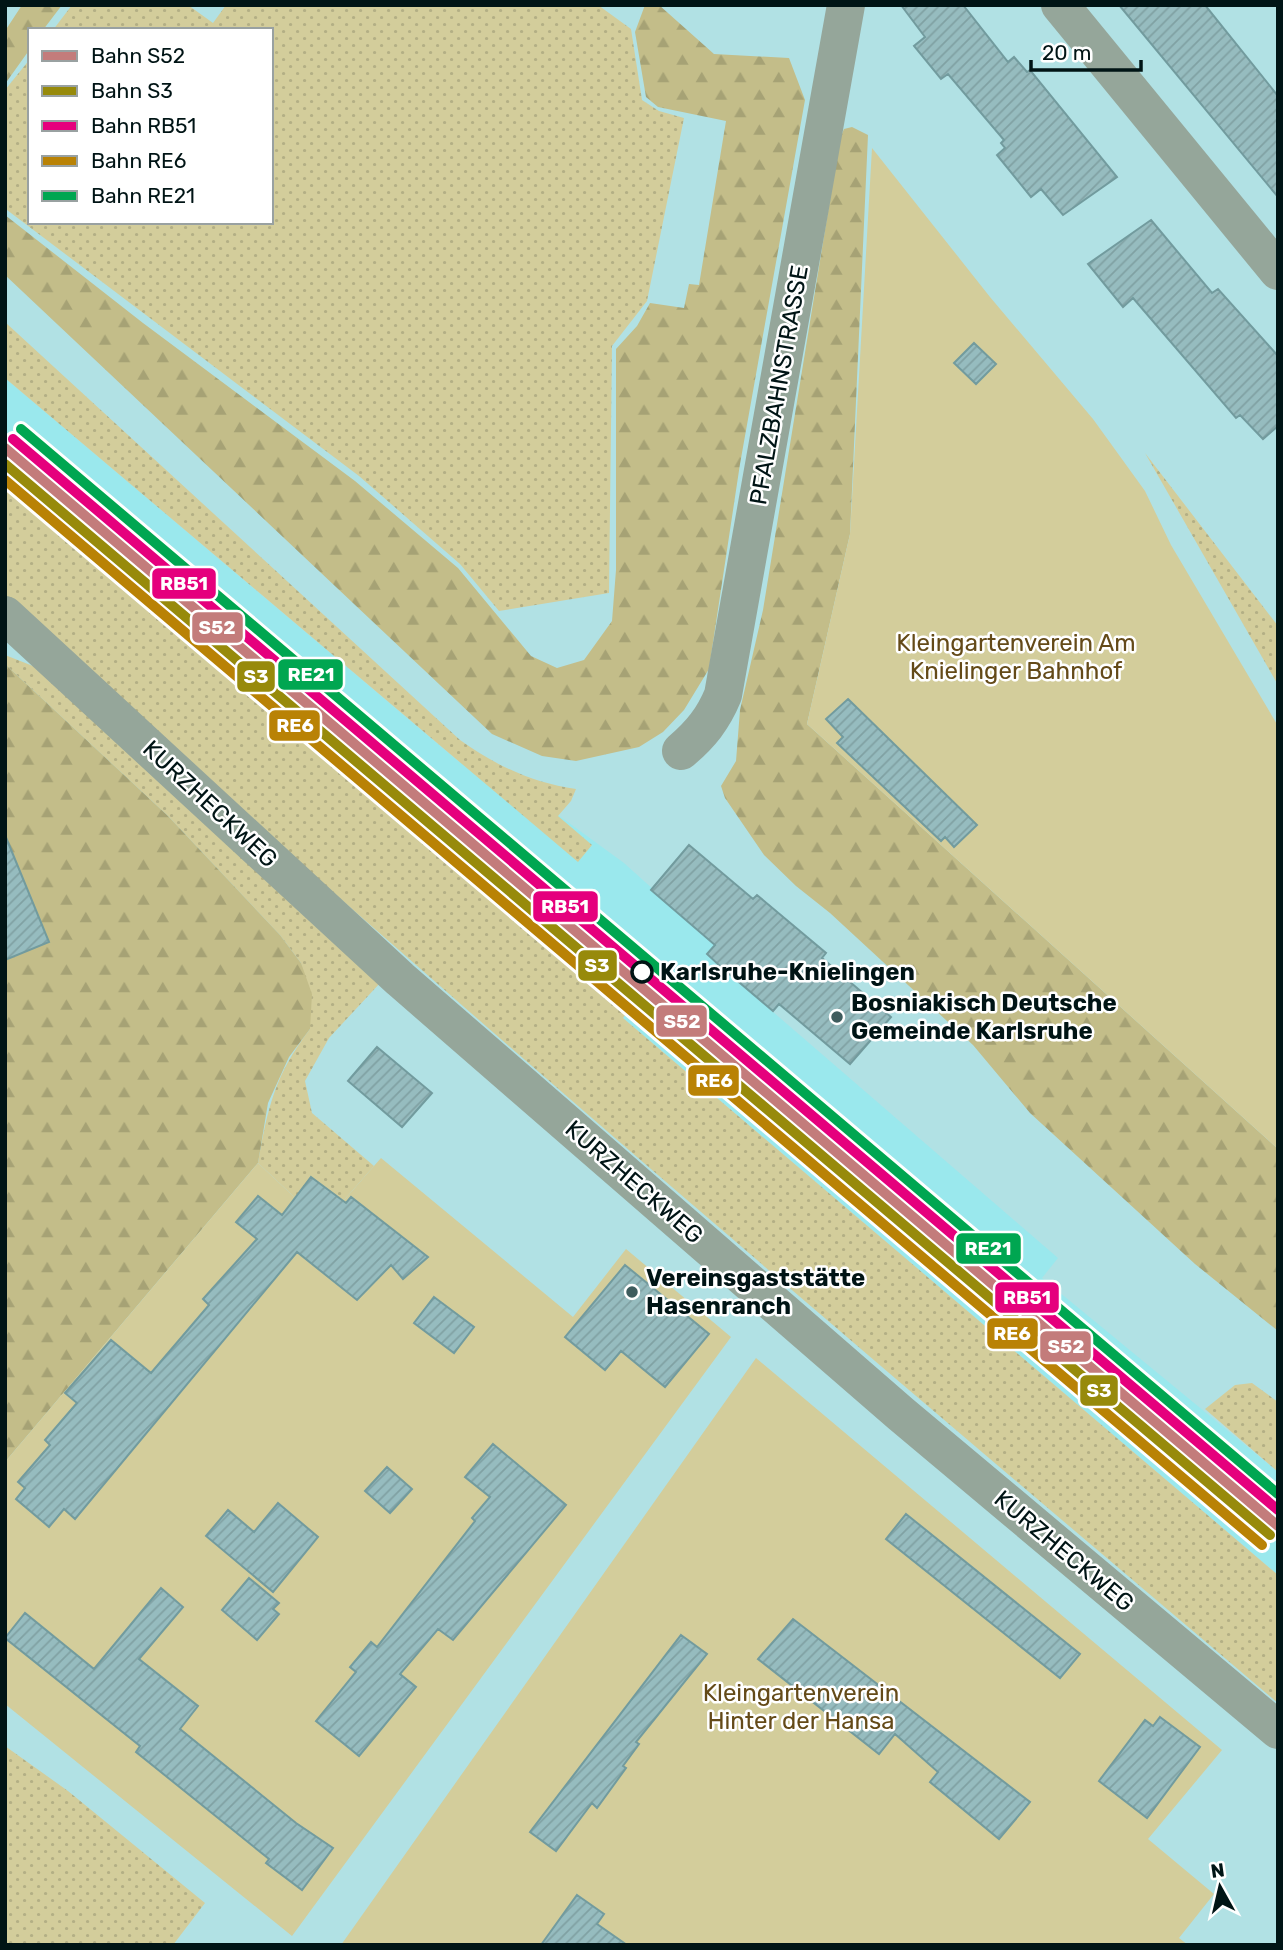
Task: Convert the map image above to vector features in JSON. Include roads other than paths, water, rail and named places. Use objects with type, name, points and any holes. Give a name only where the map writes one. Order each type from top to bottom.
[{"type":"street","name":"PFALZBAHNSTRASSE","points":[[681,751],[701,734],[715,715],[723,695],[846,5]]},
{"type":"street","points":[[1060,5],[1278,271]]},
{"type":"street","name":"KURZHECKWEG","points":[[5,615],[400,979],[901,1414],[1278,1730]]},
{"type":"rail line","name":"RE21","points":[[21,429],[1278,1494]]},
{"type":"rail line","name":"RB51","points":[[13,439],[1278,1510]]},
{"type":"rail line","name":"S52","points":[[5,448],[1278,1526]]},
{"type":"rail line","name":"S3","points":[[5,464],[1270,1535]]},
{"type":"rail line","name":"RE6","points":[[5,480],[1262,1545]]},
{"type":"place","name":"Karlsruhe-Knielingen","points":[[642,972]]},
{"type":"place","name":"Bosniakisch Deutsche Gemeinde Karlsruhe","points":[[837,1017]]},
{"type":"place","name":"Vereinsgaststätte Hasenranch","points":[[632,1292]]},
{"type":"park label","name":"Kleingartenverein Am Knielinger Bahnhof","points":[[1016,657]]},
{"type":"park label","name":"Kleingartenverein Hinter der Hansa","points":[[801,1707]]}]
